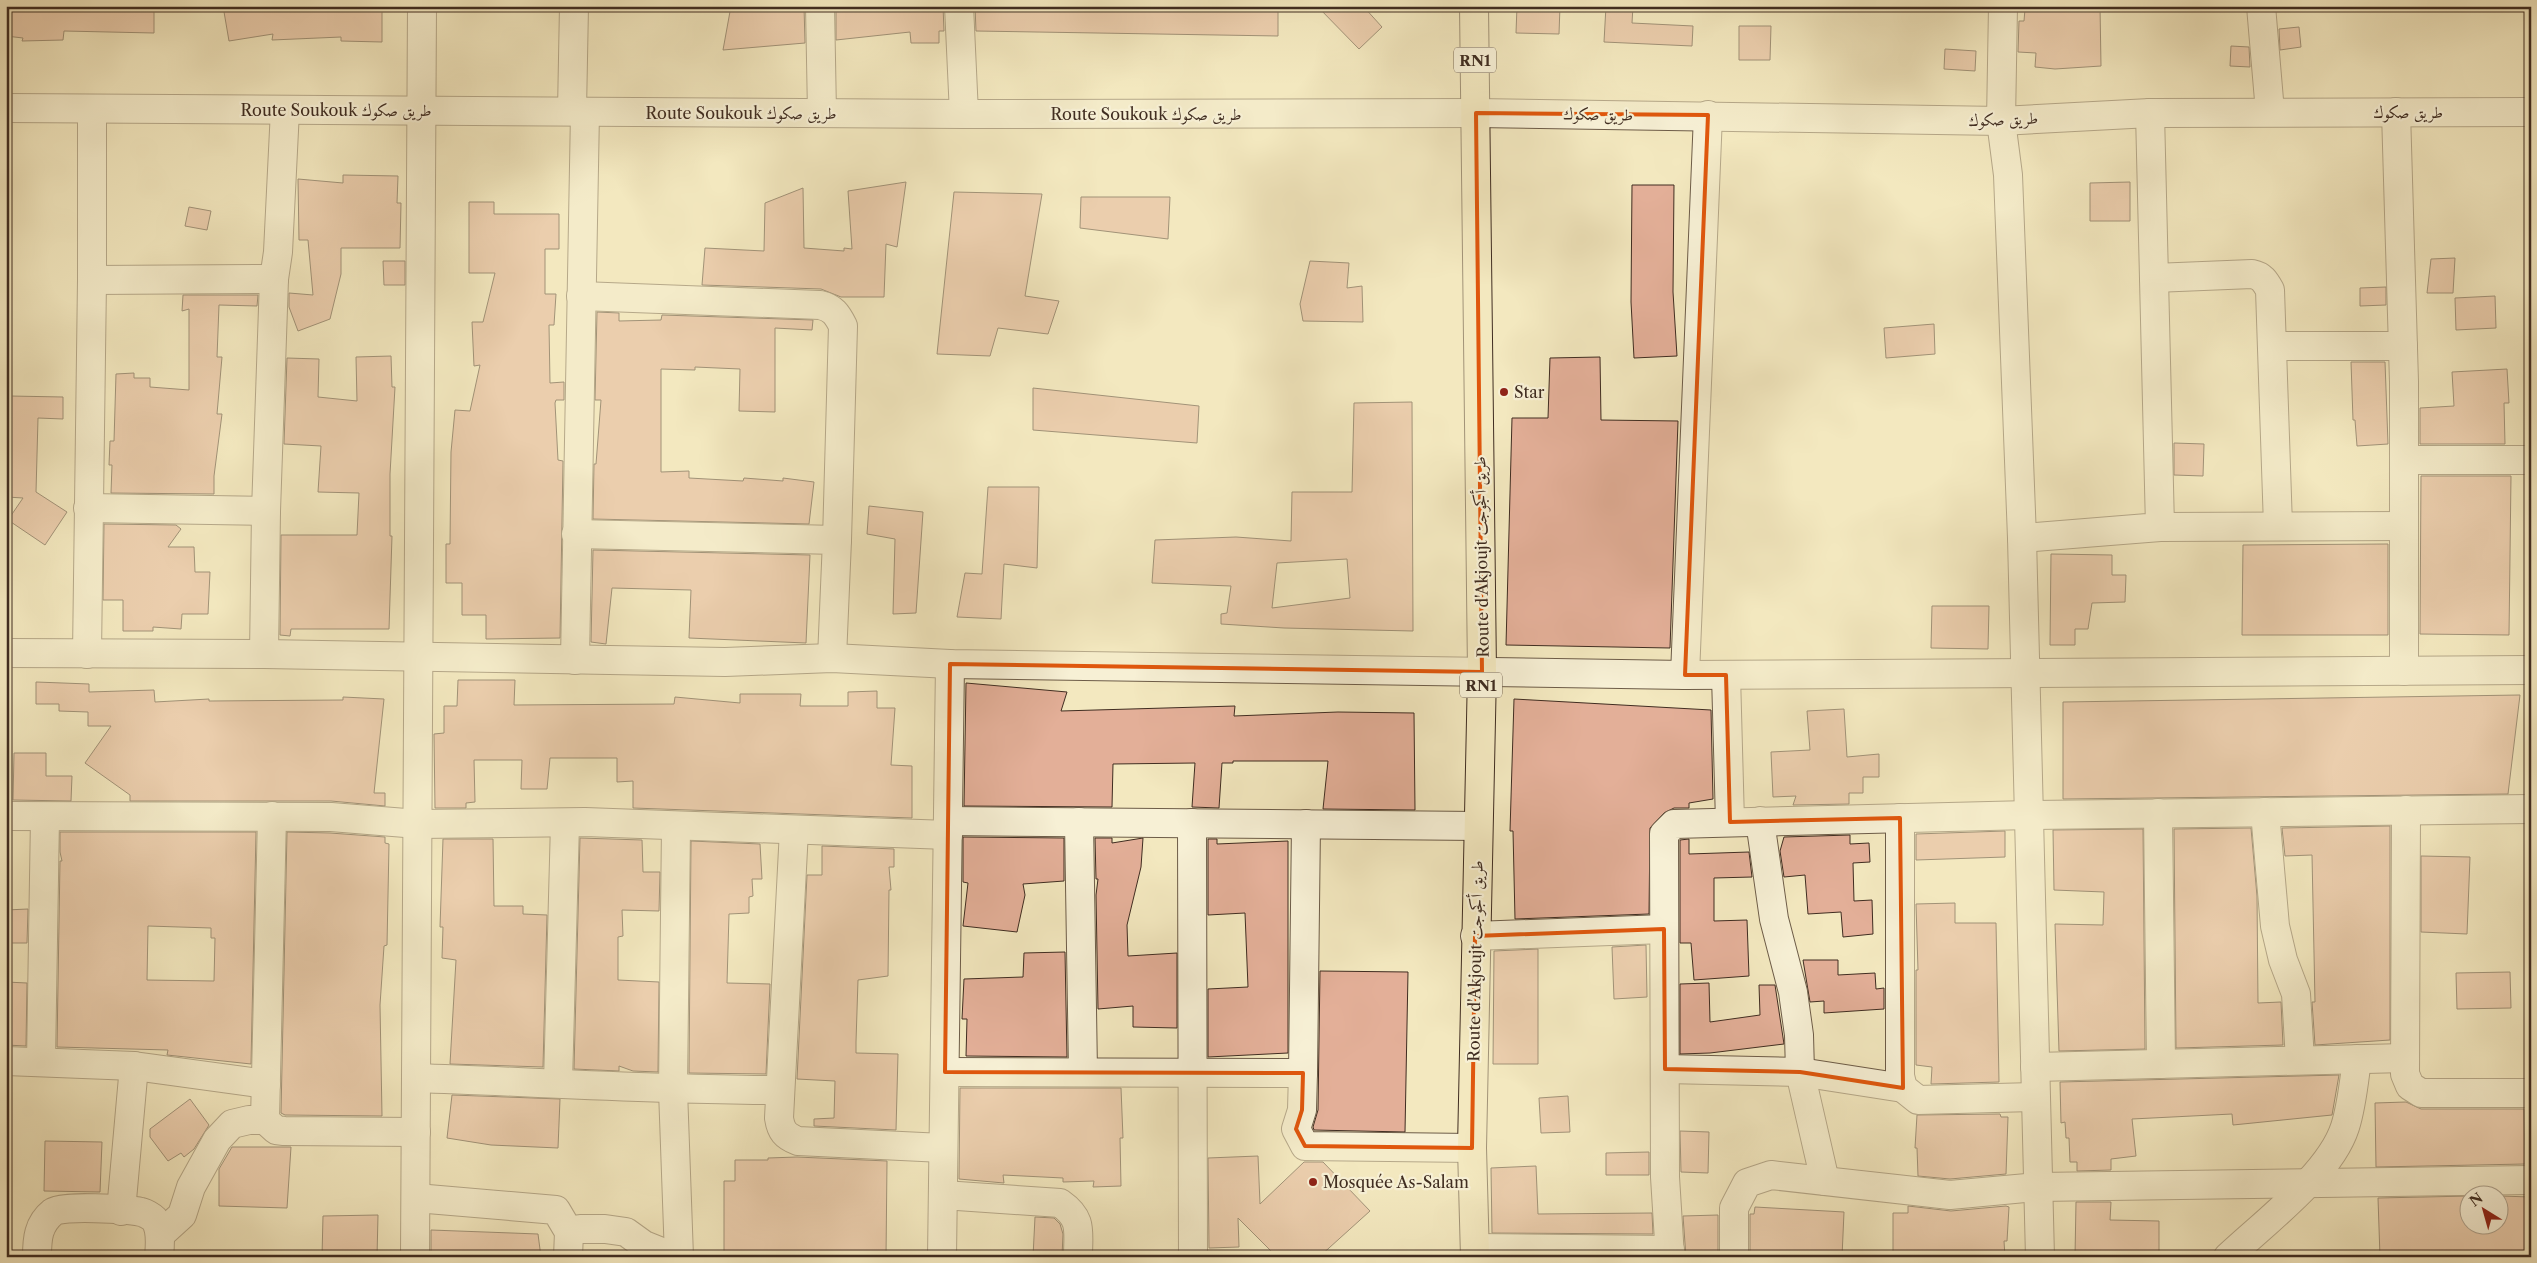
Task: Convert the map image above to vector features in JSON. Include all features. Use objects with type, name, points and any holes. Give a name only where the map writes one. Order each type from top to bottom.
[{"type":"highway","name":"Route d'Akjoujt طريق أكجوجت","points":[[1474,6],[1482,672],[1477,826],[1472,1148],[1475,1252]]},
{"type":"street","points":[[415,1257],[422,6]]},
{"type":"street","points":[[574,6],[579,111],[581,296],[576,534],[576,660]]},
{"type":"street","points":[[820,6],[822,113]]},
{"type":"street","points":[[959,6],[964,114]]},
{"type":"street","points":[[2003,6],[2001,121],[2008,175],[2022,538],[2040,1257]]},
{"type":"street","points":[[2261,6],[2270,112]]},
{"type":"street","name":"Route Soukouk طريق صكوك","points":[[6,108],[964,114],[1476,113]]},
{"type":"street","points":[[87,654],[92,280],[92,109]]},
{"type":"street","points":[[264,654],[266,511],[274,279],[278,252],[285,110]]},
{"type":"street","points":[[2396,112],[2403,346],[2404,671]]},
{"type":"street","name":"طريق صكوك","points":[[1476,113],[1708,115],[2001,121],[2150,113],[2531,112]]},
{"type":"street","points":[[2150,113],[2160,527]]},
{"type":"street","points":[[1685,675],[1708,115]]},
{"type":"street","points":[[2154,278],[2252,274],[2260,276],[2270,290],[2278,526]]},
{"type":"street","points":[[92,280],[274,279]]},
{"type":"street","points":[[581,296],[820,305],[830,308],[836,313],[843,326],[832,658]]},
{"type":"street","points":[[2272,346],[2403,346]]},
{"type":"street","points":[[2404,460],[2531,460]]},
{"type":"street","points":[[88,508],[266,511]]},
{"type":"street","points":[[2022,538],[2160,527],[2404,526]]},
{"type":"street","points":[[576,534],[837,540]]},
{"type":"street","points":[[6,653],[264,654],[724,662],[832,658],[950,664],[1685,675],[2531,670]]},
{"type":"street","points":[[942,1257],[950,664]]},
{"type":"street","points":[[1726,675],[1730,822]]},
{"type":"street","points":[[1475,1252],[1670,1253],[1665,1177],[1664,834],[1674,824],[2029,814],[2531,809]]},
{"type":"street","points":[[2406,810],[2405,1074],[2410,1086],[2420,1093],[2531,1093]]},
{"type":"street","points":[[2265,812],[2275,926],[2283,960],[2296,994],[2300,1060]]},
{"type":"street","points":[[2158,813],[2161,1064]]},
{"type":"street","points":[[6,816],[331,816],[418,824],[565,823],[794,830],[948,828],[1079,822],[1477,826]]},
{"type":"street","points":[[265,1120],[272,816]]},
{"type":"street","points":[[41,1062],[45,817]]},
{"type":"street","points":[[1900,818],[1900,1076],[1903,1088]]},
{"type":"street","points":[[1760,821],[1774,919],[1795,1009],[1799,1035],[1800,1072],[1825,1181]]},
{"type":"street","points":[[1079,822],[1083,1072]]},
{"type":"street","points":[[558,1083],[565,823]]},
{"type":"street","points":[[1192,823],[1193,1257]]},
{"type":"street","points":[[1306,824],[1302,1110],[1296,1129],[1305,1146],[1472,1148]]},
{"type":"street","points":[[676,826],[673,1090],[679,1257]]},
{"type":"street","points":[[794,830],[780,1090],[779,1118],[781,1130],[787,1136],[798,1140],[943,1148]]},
{"type":"street","points":[[1476,936],[1664,929]]},
{"type":"street","points":[[2228,1257],[2308,1183],[2329,1158],[2345,1128],[2357,1058]]},
{"type":"street","points":[[2035,1068],[2405,1058]]},
{"type":"street","points":[[6,1061],[134,1066],[266,1084]]},
{"type":"street","points":[[121,1211],[134,1066]]},
{"type":"street","points":[[1665,1069],[1800,1072],[1903,1088],[1918,1100],[2035,1097]]},
{"type":"street","points":[[945,1072],[1303,1073]]},
{"type":"street","points":[[416,1078],[558,1083],[673,1090],[780,1090]]},
{"type":"street","points":[[160,1246],[182,1215],[191,1187],[217,1140],[232,1124],[249,1120],[265,1120],[276,1130],[284,1131],[416,1132]]},
{"type":"street","points":[[1734,1257],[1734,1208],[1747,1182],[1771,1175],[1950,1195],[2037,1187],[2531,1180]]},
{"type":"street","points":[[943,1195],[1060,1203],[1071,1211],[1079,1224],[1078,1257]]},
{"type":"street","points":[[416,1198],[556,1210],[568,1244]]},
{"type":"street","points":[[37,1257],[37,1236],[45,1220],[54,1210],[70,1208],[142,1212],[155,1220],[160,1246]]},
{"type":"street","points":[[568,1244],[580,1229],[604,1228],[626,1232],[644,1245],[674,1257]]},
{"type":"highlighted area","points":[[1476,113],[1708,115],[1685,675],[1726,675],[1730,822],[1900,818],[1903,1088],[1800,1072],[1665,1069],[1664,929],[1475,936],[1472,1148],[1305,1146],[1296,1129],[1302,1110],[1303,1073],[945,1072],[950,664],[1482,672]]},
{"type":"building","points":[[6,6],[154,6],[154,33],[64,31],[63,40],[22,41],[23,38],[6,36]]},
{"type":"building","points":[[223,6],[382,6],[382,42],[341,41],[341,37],[272,40],[273,34],[229,41]]},
{"type":"building","points":[[731,6],[804,6],[805,43],[723,50]]},
{"type":"building","points":[[836,6],[943,6],[944,31],[939,31],[939,43],[911,43],[910,32],[836,40]]},
{"type":"building","points":[[975,6],[1278,6],[1278,36],[976,31]]},
{"type":"building","points":[[1317,6],[1363,6],[1382,27],[1359,49]]},
{"type":"building","points":[[1517,6],[1560,6],[1559,34],[1516,33]]},
{"type":"building","points":[[1606,6],[1633,6],[1632,23],[1693,26],[1692,46],[1604,42]]},
{"type":"building","points":[[2100,7],[2101,66],[2055,69],[2035,67],[2036,53],[2018,52],[2019,21],[2024,21],[2025,9]]},
{"type":"building","points":[[1739,26],[1771,26],[1770,60],[1739,60]]},
{"type":"building","points":[[2299,27],[2301,47],[2280,50],[2279,29]]},
{"type":"building","points":[[2231,46],[2249,47],[2250,67],[2230,66]]},
{"type":"building","points":[[1945,49],[1976,51],[1975,71],[1944,69]]},
{"type":"building","points":[[343,175],[398,176],[397,203],[401,203],[400,248],[341,248],[341,274],[330,319],[298,331],[289,307],[289,293],[313,295],[308,240],[299,240],[298,179],[343,183]]},
{"type":"building","points":[[906,182],[897,247],[886,244],[884,297],[841,297],[821,289],[702,285],[705,248],[764,251],[765,203],[803,188],[804,248],[844,251],[844,248],[852,249],[848,191]]},
{"type":"building","points":[[2130,182],[2130,221],[2090,221],[2090,183]]},
{"type":"building","points":[[1632,185],[1674,185],[1673,292],[1677,356],[1634,358],[1631,302]]},
{"type":"building","points":[[954,192],[1042,194],[1025,296],[1059,301],[1048,334],[998,328],[990,356],[937,354]]},
{"type":"building","points":[[1081,197],[1170,197],[1168,239],[1080,228]]},
{"type":"building","points":[[469,202],[494,202],[494,214],[559,214],[559,249],[545,249],[545,294],[556,294],[554,325],[549,325],[550,383],[564,382],[564,400],[556,400],[555,403],[558,460],[563,461],[560,638],[486,639],[486,615],[462,615],[462,583],[446,583],[446,544],[450,544],[451,452],[455,410],[470,411],[480,365],[474,366],[472,322],[483,322],[495,273],[469,273]]},
{"type":"building","points":[[189,207],[211,211],[207,230],[185,226]]},
{"type":"building","points":[[2455,258],[2453,293],[2427,293],[2431,259]]},
{"type":"building","points":[[383,261],[405,261],[405,285],[384,285]]},
{"type":"building","points":[[1310,261],[1349,263],[1347,288],[1362,286],[1363,322],[1303,321],[1300,304]]},
{"type":"building","points":[[2386,287],[2386,305],[2360,306],[2360,288]]},
{"type":"building","points":[[183,295],[258,295],[257,306],[219,305],[217,357],[222,357],[217,414],[222,414],[214,476],[214,494],[111,493],[112,465],[109,465],[110,441],[114,441],[116,374],[134,373],[134,378],[150,378],[150,387],[189,390],[189,309],[182,311]]},
{"type":"building","points":[[2495,296],[2496,328],[2456,330],[2455,298]]},
{"type":"building","points":[[597,312],[619,313],[619,321],[661,320],[662,315],[813,320],[812,330],[775,328],[775,412],[739,411],[740,369],[695,367],[695,370],[661,369],[661,472],[689,471],[689,478],[743,481],[744,478],[783,481],[783,478],[814,482],[809,524],[593,519],[594,464],[596,464],[601,400],[595,400]]},
{"type":"building","points":[[1934,324],[1935,354],[1886,358],[1884,328]]},
{"type":"building","points":[[391,356],[392,387],[395,387],[390,474],[390,536],[392,536],[389,629],[291,629],[290,636],[280,635],[281,535],[357,535],[359,493],[318,492],[321,446],[284,444],[287,358],[319,359],[318,397],[357,401],[356,357]]},
{"type":"building","points":[[1600,357],[1601,420],[1678,421],[1670,648],[1506,645],[1512,418],[1548,418],[1550,358]]},
{"type":"building","points":[[2351,362],[2385,362],[2388,444],[2357,446],[2355,420],[2353,420]]},
{"type":"building","points":[[2507,369],[2509,403],[2504,403],[2505,444],[2420,444],[2420,408],[2454,406],[2452,372]]},
{"type":"building","points":[[1033,388],[1199,406],[1197,443],[1033,430]]},
{"type":"building","points":[[10,396],[63,397],[63,419],[38,418],[36,492],[67,512],[45,545],[8,520],[23,498],[7,497]]},
{"type":"building","points":[[1412,402],[1413,631],[1284,628],[1221,624],[1221,614],[1227,613],[1231,586],[1152,583],[1155,540],[1236,537],[1291,541],[1292,492],[1352,492],[1354,403]],"holes":[[[1347,559],[1350,598],[1272,608],[1277,563]]]},
{"type":"building","points":[[2174,443],[2204,444],[2203,476],[2174,475]]},
{"type":"building","points":[[2421,476],[2511,476],[2509,635],[2420,634]]},
{"type":"building","points":[[988,487],[1039,487],[1037,568],[1004,564],[1001,619],[957,617],[965,573],[982,574]]},
{"type":"building","points":[[869,506],[923,512],[916,613],[893,614],[895,539],[867,534]]},
{"type":"building","points":[[104,524],[176,525],[181,529],[168,547],[194,547],[195,572],[210,572],[208,614],[182,614],[181,629],[153,627],[153,631],[123,631],[123,600],[103,600]]},
{"type":"building","points":[[2388,544],[2388,635],[2242,635],[2243,545]]},
{"type":"building","points":[[593,550],[810,555],[806,643],[689,638],[691,590],[612,588],[606,644],[591,642]]},
{"type":"building","points":[[2051,554],[2112,555],[2112,575],[2126,575],[2125,602],[2092,603],[2088,629],[2075,629],[2075,645],[2050,645]]},
{"type":"building","points":[[1932,606],[1989,606],[1988,649],[1931,648]]},
{"type":"building","points":[[458,680],[515,680],[514,705],[674,704],[675,697],[740,703],[740,694],[801,694],[800,706],[848,706],[848,692],[877,691],[877,708],[895,708],[891,765],[912,766],[912,818],[633,808],[633,781],[617,782],[617,758],[550,758],[547,789],[521,789],[522,760],[474,760],[475,802],[466,803],[466,808],[435,808],[434,734],[444,733],[444,706],[457,706]]},
{"type":"building","points":[[36,682],[89,684],[89,692],[154,690],[155,702],[209,699],[209,701],[343,700],[343,697],[384,699],[374,793],[385,793],[385,806],[331,801],[130,801],[130,795],[85,763],[111,726],[88,726],[88,712],[59,711],[59,704],[36,704]]},
{"type":"building","points":[[966,683],[1067,692],[1061,711],[1235,706],[1234,716],[1338,712],[1414,713],[1415,810],[1323,809],[1328,761],[1233,761],[1233,763],[1222,763],[1219,808],[1192,807],[1195,763],[1113,764],[1112,807],[964,806]]},
{"type":"building","points":[[2520,695],[2508,794],[2063,799],[2063,702]]},
{"type":"building","points":[[1514,699],[1711,710],[1713,799],[1689,803],[1689,808],[1674,808],[1664,813],[1650,828],[1649,914],[1515,919],[1513,831],[1510,831]]},
{"type":"building","points":[[1844,709],[1847,757],[1879,754],[1879,777],[1863,777],[1863,793],[1849,793],[1849,804],[1793,805],[1796,796],[1773,797],[1771,752],[1810,750],[1807,711]]},
{"type":"building","points":[[14,753],[46,753],[46,776],[72,776],[71,801],[13,800]]},
{"type":"building","points":[[2390,826],[2390,1040],[2315,1045],[2312,1002],[2315,1002],[2312,855],[2285,856],[2282,828]]},
{"type":"building","points":[[2251,828],[2257,896],[2258,1003],[2281,1002],[2283,1045],[2176,1048],[2174,829]]},
{"type":"building","points":[[2143,829],[2145,1049],[2059,1051],[2055,924],[2103,925],[2104,892],[2054,890],[2053,830]]},
{"type":"building","points":[[2005,831],[2005,857],[1916,860],[1916,834]]},
{"type":"building","points":[[60,832],[256,832],[251,1064],[167,1055],[168,1050],[57,1047],[60,861],[62,861]],"holes":[[[148,926],[211,928],[211,938],[215,938],[214,981],[147,980]]]},
{"type":"building","points":[[287,832],[385,837],[385,843],[389,844],[387,945],[384,946],[380,1005],[382,1116],[285,1115],[281,1113]]},
{"type":"building","points":[[1850,835],[1850,844],[1869,843],[1870,862],[1853,863],[1854,901],[1872,900],[1873,934],[1843,937],[1841,912],[1808,914],[1805,875],[1784,877],[1780,851],[1784,837]]},
{"type":"building","points":[[963,837],[1064,838],[1064,881],[1023,884],[1025,895],[1017,932],[963,926],[968,883],[963,882]]},
{"type":"building","points":[[580,838],[642,840],[643,872],[660,872],[659,911],[622,910],[623,936],[618,937],[618,980],[659,982],[658,1072],[633,1071],[619,1066],[619,1071],[574,1069]]},
{"type":"building","points":[[1095,838],[1112,838],[1112,843],[1143,838],[1141,867],[1127,925],[1128,956],[1177,953],[1177,1028],[1133,1027],[1133,1006],[1098,1009],[1096,895],[1098,879],[1096,879]]},
{"type":"building","points":[[443,839],[493,839],[494,906],[523,906],[523,914],[547,915],[543,1067],[450,1064],[456,960],[442,958],[443,927],[440,927]]},
{"type":"building","points":[[1208,839],[1217,839],[1217,844],[1288,841],[1288,1053],[1208,1057],[1208,989],[1248,987],[1245,913],[1208,915]]},
{"type":"building","points":[[1689,839],[1689,854],[1749,852],[1752,877],[1714,878],[1714,921],[1747,920],[1749,976],[1694,980],[1691,943],[1680,943],[1680,840]]},
{"type":"building","points":[[691,841],[760,844],[762,879],[752,879],[753,896],[749,897],[749,913],[729,914],[727,983],[770,984],[766,1074],[689,1073]]},
{"type":"building","points":[[822,846],[894,849],[894,867],[889,867],[891,890],[889,890],[888,976],[858,980],[856,1053],[898,1054],[896,1130],[814,1126],[814,1119],[834,1118],[835,1081],[797,1079],[807,875],[822,875]]},
{"type":"building","points":[[2421,856],[2470,857],[2467,934],[2421,932]]},
{"type":"building","points":[[1955,903],[1955,923],[1996,923],[1999,1082],[1931,1084],[1932,1067],[1916,1065],[1916,970],[1918,970],[1916,904]]},
{"type":"building","points":[[28,909],[27,943],[6,943],[6,910]]},
{"type":"building","points":[[1646,945],[1647,997],[1614,999],[1612,947]]},
{"type":"building","points":[[1538,949],[1538,1064],[1493,1064],[1494,951]]},
{"type":"building","points":[[1065,952],[1067,1057],[966,1056],[967,1019],[962,1019],[964,979],[1023,977],[1024,953]]},
{"type":"building","points":[[1803,960],[1838,960],[1838,975],[1875,973],[1876,989],[1884,988],[1884,1009],[1824,1013],[1824,1001],[1810,1002]]},
{"type":"building","points":[[1320,971],[1408,972],[1405,1132],[1314,1130],[1313,1127],[1318,1110]]},
{"type":"building","points":[[2510,972],[2511,1008],[2457,1009],[2456,973]]},
{"type":"building","points":[[6,982],[27,983],[26,1046],[6,1045]]},
{"type":"building","points":[[1709,983],[1710,1022],[1760,1015],[1759,985],[1775,985],[1784,1044],[1710,1053],[1680,1054],[1680,984]]},
{"type":"building","points":[[2339,1075],[2332,1115],[2233,1125],[2232,1114],[2132,1119],[2136,1156],[2111,1159],[2111,1170],[2077,1171],[2077,1162],[2070,1162],[2069,1138],[2066,1138],[2065,1122],[2061,1123],[2060,1082]]},
{"type":"building","points":[[960,1088],[1121,1088],[1123,1138],[1120,1138],[1121,1186],[1093,1187],[1094,1181],[1063,1182],[1063,1178],[1003,1175],[1004,1183],[959,1179]]},
{"type":"building","points":[[452,1095],[560,1099],[558,1148],[491,1145],[447,1138]]},
{"type":"building","points":[[1568,1096],[1570,1132],[1541,1133],[1539,1098]]},
{"type":"building","points":[[190,1099],[209,1125],[194,1149],[184,1157],[181,1153],[168,1161],[150,1137],[150,1129]]},
{"type":"building","points":[[2406,1102],[2421,1109],[2524,1109],[2525,1164],[2376,1167],[2375,1103]]},
{"type":"building","points":[[2000,1114],[2001,1117],[2008,1117],[2006,1174],[1950,1179],[1918,1176],[1917,1148],[1915,1148],[1917,1115]]},
{"type":"building","points":[[1680,1131],[1709,1132],[1708,1173],[1681,1172]]},
{"type":"building","points":[[45,1141],[102,1142],[100,1192],[44,1191]]},
{"type":"building","points":[[232,1147],[291,1147],[287,1208],[219,1206],[219,1169]]},
{"type":"building","points":[[1649,1152],[1649,1175],[1606,1175],[1606,1153]]},
{"type":"building","name":"Mosquée As-Salam","points":[[1258,1156],[1260,1204],[1304,1162],[1323,1162],[1370,1211],[1319,1257],[1277,1257],[1238,1218],[1239,1247],[1209,1248],[1208,1158]]},
{"type":"building","points":[[797,1157],[887,1161],[886,1257],[724,1257],[724,1181],[735,1181],[735,1160],[768,1160],[768,1158]]},
{"type":"building","points":[[1536,1166],[1538,1214],[1652,1213],[1653,1234],[1492,1233],[1491,1168]]},
{"type":"building","points":[[2460,1196],[2460,1236],[2510,1236],[2510,1196],[2531,1197],[2531,1257],[2380,1257],[2378,1198]]},
{"type":"building","points":[[2076,1202],[2111,1202],[2110,1220],[2159,1221],[2159,1257],[2075,1257]]},
{"type":"building","points":[[1908,1206],[1951,1211],[2009,1207],[2007,1241],[2004,1241],[2005,1257],[1893,1257],[1893,1213],[1908,1213]]},
{"type":"building","points":[[1755,1207],[1844,1212],[1842,1257],[1750,1257],[1750,1214],[1754,1214]]},
{"type":"building","points":[[378,1215],[377,1257],[322,1257],[323,1216]]},
{"type":"building","points":[[1718,1215],[1718,1257],[1686,1257],[1683,1216]]},
{"type":"building","points":[[1035,1217],[1054,1218],[1060,1224],[1063,1234],[1062,1257],[1033,1257]]},
{"type":"building","points":[[431,1230],[538,1234],[541,1257],[431,1257]]},
{"type":"place","name":"Star","points":[[1504,392]]},
{"type":"place","name":"Mosquée As-Salam","points":[[1313,1182]]}]
